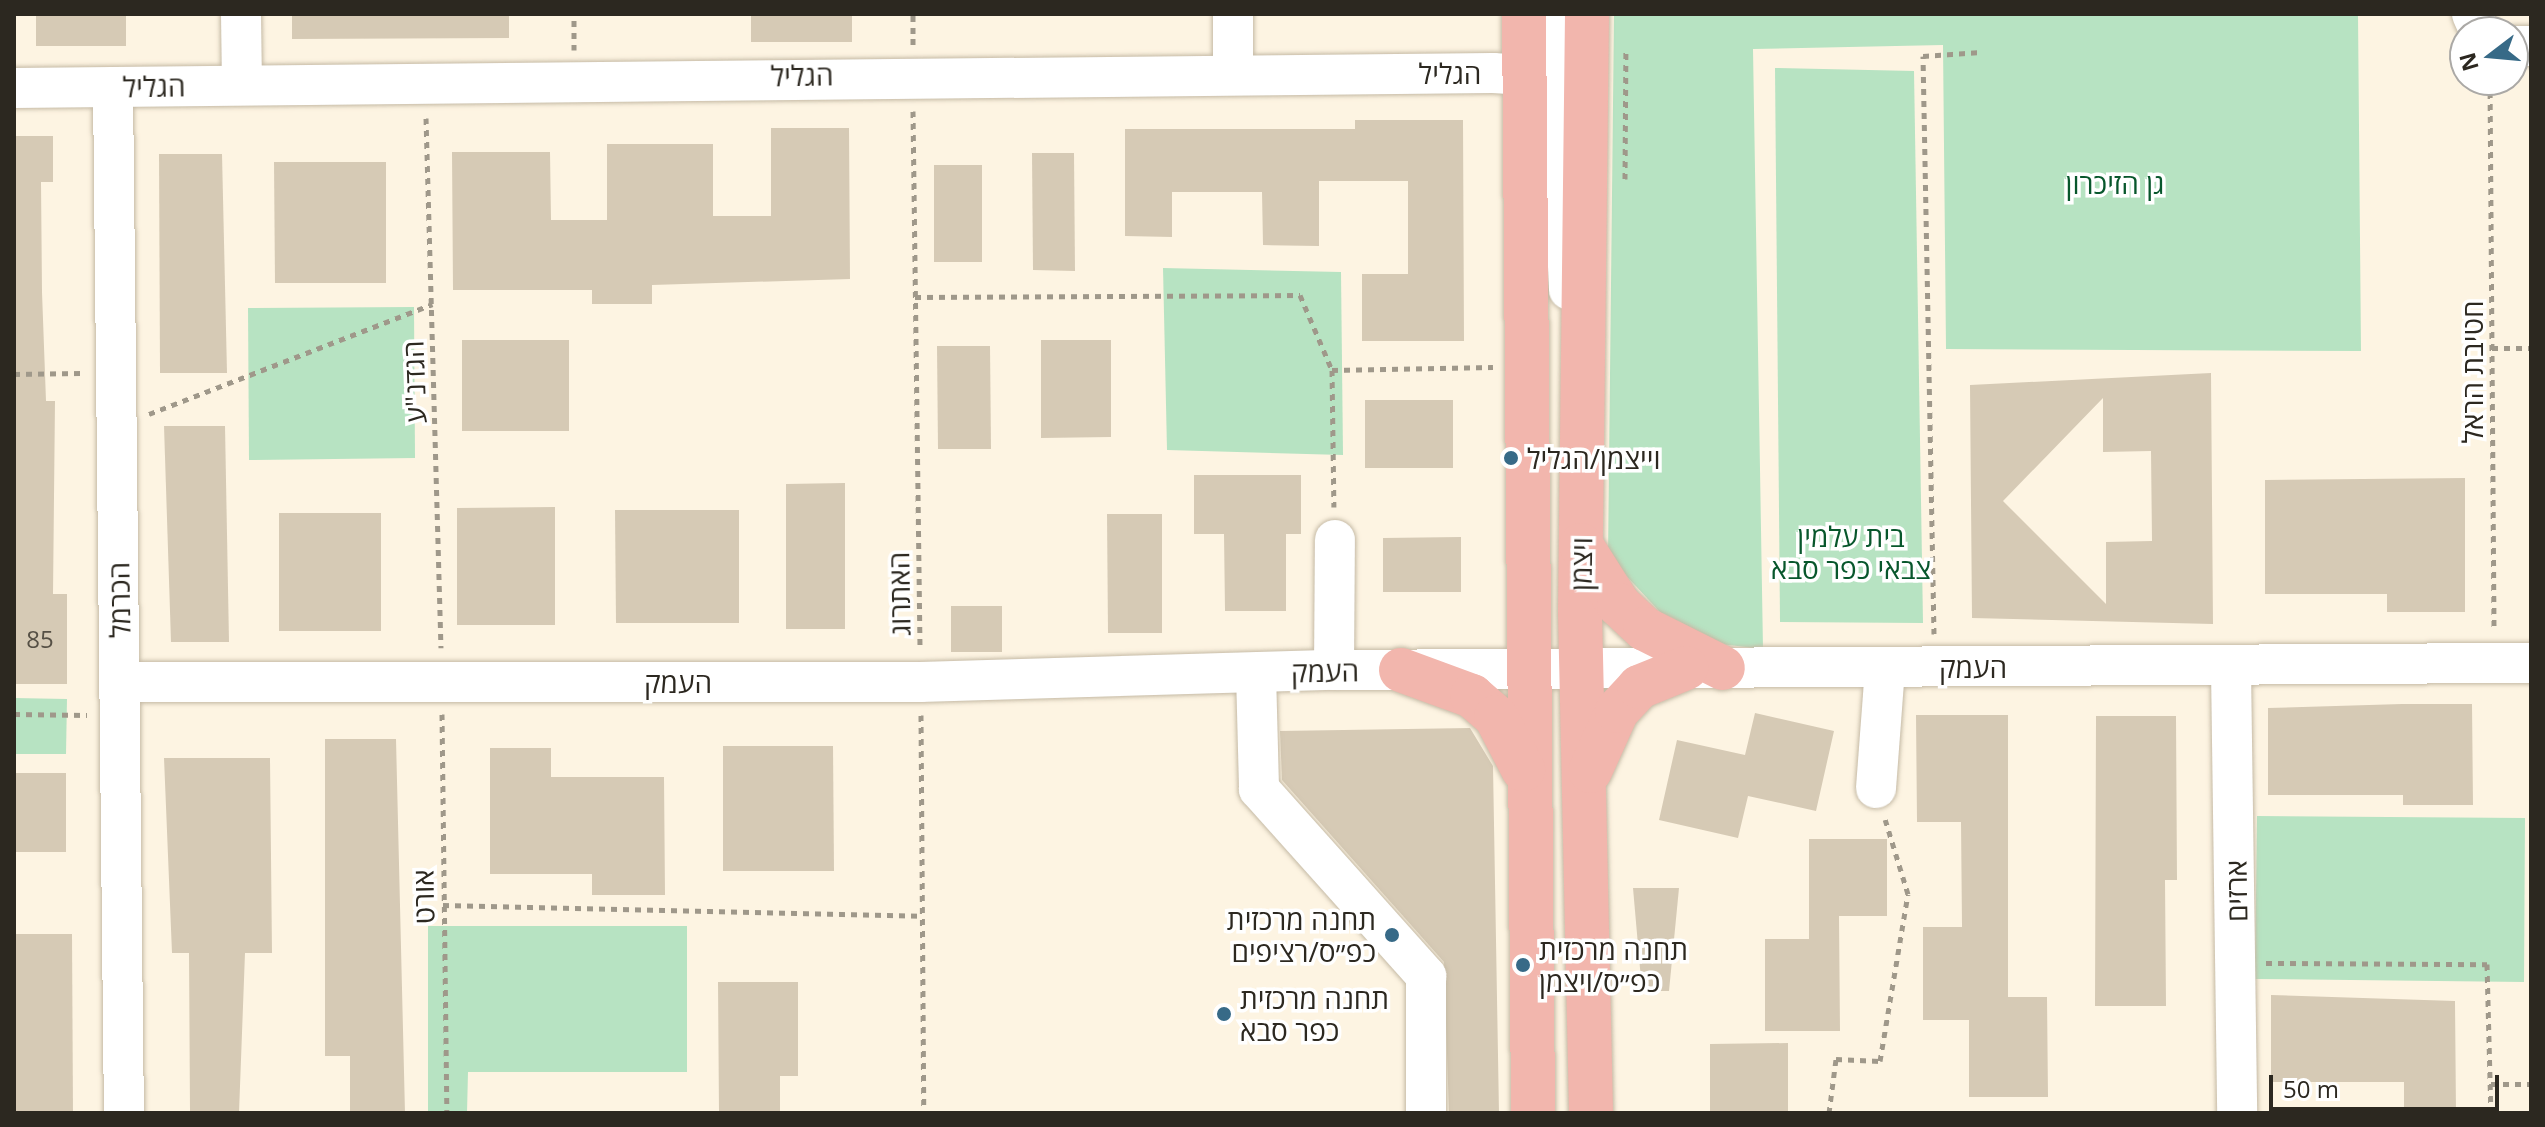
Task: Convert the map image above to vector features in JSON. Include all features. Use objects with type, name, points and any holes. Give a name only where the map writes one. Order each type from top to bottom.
[{"type":"main road","name":"ויצמן","points":[[1524,14],[1556,83],[1584,381],[1581,669],[1591,1113]]},
{"type":"main road","name":"ויצמן","points":[[1533,1113],[1524,671],[1527,366],[1556,83],[1587,14]]},
{"type":"main road","points":[[1581,545],[1619,605],[1645,629],[1705,668]]},
{"type":"main road","points":[[1585,784],[1617,711],[1639,687],[1705,668]]},
{"type":"main road","points":[[1401,670],[1472,696],[1496,717],[1528,782]]},
{"type":"street","points":[[241,14],[242,85]]},
{"type":"street","points":[[1233,14],[1233,73]]},
{"type":"street","points":[[1531,14],[1556,83]]},
{"type":"street","points":[[1556,83],[1557,14]]},
{"type":"street","name":"הגליל","points":[[14,88],[913,74],[1233,73],[1556,83]]},
{"type":"street","name":"הכרמל","points":[[113,87],[124,1113]]},
{"type":"street","points":[[1334,670],[1335,540]]},
{"type":"street","name":"העמק","points":[[120,698],[442,681],[920,682],[1334,670],[2231,669],[2513,663]]},
{"type":"street","points":[[1876,788],[1885,667]]},
{"type":"street","name":"ארזים","points":[[2231,669],[2237,1113]]},
{"type":"street","points":[[1256,673],[1259,789],[1426,976],[1426,1113]]},
{"type":"path","points":[[1935,667],[1923,56],[1981,52]]},
{"type":"path","name":"האתרוג","points":[[913,74],[924,1113]]},
{"type":"path","name":"הגדנ\"ע","points":[[425,82],[442,681]]},
{"type":"path","name":"חטיבת הראל","points":[[2490,96],[2492,348],[2513,663]]},
{"type":"path","points":[[915,297],[1300,295],[1332,370],[1335,540]]},
{"type":"path","points":[[117,426],[432,304]]},
{"type":"path","points":[[2492,348],[2531,348]]},
{"type":"path","points":[[1332,370],[1527,366]]},
{"type":"path","points":[[14,374],[117,373]]},
{"type":"path","name":"אורט","points":[[442,681],[447,1113]]},
{"type":"path","points":[[14,714],[120,698]]},
{"type":"path","points":[[1829,1113],[1836,1059],[1880,1061],[1908,894],[1876,788]]},
{"type":"path","points":[[443,905],[921,916]]},
{"type":"path","points":[[2237,962],[2487,964],[2491,1113]]},
{"type":"path","points":[[2491,1084],[2531,1084]]},
{"type":"green space","name":"גן הזיכרון","points":[[1614,14],[2358,14],[2361,351],[1946,349],[1943,45],[1753,49],[1763,649],[1686,640],[1608,556]]},
{"type":"green space","name":"בית עלמין צבאי כפר סבא","points":[[1775,68],[1914,71],[1923,623],[1780,622]]},
{"type":"green space","points":[[1163,268],[1341,272],[1343,455],[1167,450]]},
{"type":"green space","points":[[414,307],[415,458],[249,460],[248,308]]},
{"type":"green space","points":[[14,698],[67,699],[66,754],[14,754]]},
{"type":"green space","points":[[2257,816],[2525,818],[2524,982],[2255,979]]},
{"type":"green space","points":[[428,926],[687,926],[687,1072],[468,1072],[467,1113],[428,1113]]},
{"type":"building","points":[[36,14],[126,14],[126,46],[36,46]]},
{"type":"building","points":[[292,14],[509,14],[509,38],[292,39]]},
{"type":"building","points":[[751,14],[852,14],[852,42],[751,42]]},
{"type":"building","points":[[1355,120],[1463,120],[1464,341],[1362,341],[1362,274],[1408,274],[1408,181],[1319,181],[1319,246],[1263,245],[1262,192],[1172,192],[1172,237],[1125,236],[1125,129],[1355,129]]},
{"type":"building","points":[[771,128],[849,128],[850,279],[652,285],[652,304],[592,304],[592,290],[453,290],[452,152],[550,152],[551,220],[607,220],[607,144],[713,144],[713,216],[771,216]]},
{"type":"building","points":[[14,136],[53,136],[53,182],[41,182],[42,292],[46,401],[55,401],[53,594],[67,594],[67,684],[14,684]]},
{"type":"building","points":[[1032,153],[1074,153],[1075,271],[1033,270]]},
{"type":"building","points":[[159,154],[222,154],[227,373],[160,373]]},
{"type":"building","points":[[274,162],[386,162],[386,283],[275,283]]},
{"type":"building","points":[[934,165],[982,165],[982,262],[934,262]]},
{"type":"building","points":[[462,340],[569,340],[569,431],[462,431]]},
{"type":"building","points":[[1041,340],[1111,340],[1111,437],[1041,438]]},
{"type":"building","points":[[937,346],[990,346],[991,449],[938,449]]},
{"type":"building","points":[[2211,373],[2213,624],[1972,618],[1970,385]],"holes":[[[2103,398],[2103,452],[2151,451],[2152,541],[2106,542],[2106,604],[2003,501]]]},
{"type":"building","points":[[1365,400],[1453,400],[1453,468],[1365,468]]},
{"type":"building","points":[[164,426],[225,426],[229,642],[171,642]]},
{"type":"building","points":[[1194,475],[1301,475],[1301,534],[1286,534],[1286,611],[1225,611],[1224,534],[1194,534]]},
{"type":"building","points":[[2465,478],[2465,612],[2387,612],[2387,594],[2265,594],[2265,480]]},
{"type":"building","points":[[845,483],[845,629],[786,629],[786,484]]},
{"type":"building","points":[[555,507],[555,625],[457,625],[457,508]]},
{"type":"building","points":[[615,510],[739,510],[739,623],[616,623]]},
{"type":"building","points":[[279,513],[381,513],[381,631],[279,631]]},
{"type":"building","points":[[1107,514],[1162,514],[1162,633],[1108,633]]},
{"type":"building","points":[[1461,537],[1461,592],[1383,592],[1383,538]]},
{"type":"building","points":[[951,606],[1002,606],[1002,652],[951,652]]},
{"type":"building","points":[[2472,704],[2473,805],[2403,805],[2403,795],[2268,795],[2268,708]]},
{"type":"building","points":[[1755,713],[1834,731],[1816,811],[1748,796],[1738,838],[1659,820],[1677,740],[1745,755]]},
{"type":"building","points":[[1916,715],[2008,715],[2008,997],[2047,997],[2048,1097],[1969,1097],[1969,1020],[1923,1020],[1923,927],[1962,927],[1961,822],[1917,822]]},
{"type":"building","points":[[2096,716],[2176,716],[2177,880],[2165,880],[2166,1006],[2095,1006]]},
{"type":"building","points":[[1470,728],[1493,766],[1499,1113],[1449,1113],[1444,962],[1282,780],[1280,731]]},
{"type":"building","points":[[325,739],[396,739],[405,1113],[350,1113],[350,1056],[325,1056]]},
{"type":"building","points":[[723,746],[833,746],[834,871],[723,871]]},
{"type":"building","points":[[490,748],[551,748],[551,777],[664,777],[665,895],[592,895],[592,874],[490,874]]},
{"type":"building","points":[[164,758],[270,758],[272,953],[245,953],[239,1113],[190,1113],[189,953],[172,953]]},
{"type":"building","points":[[14,773],[66,773],[66,852],[14,852]]},
{"type":"building","points":[[1809,839],[1887,839],[1887,916],[1839,916],[1840,1031],[1765,1031],[1765,939],[1809,939]]},
{"type":"building","points":[[1633,888],[1679,888],[1669,991],[1642,991]]},
{"type":"building","points":[[14,934],[72,934],[73,1113],[14,1113]]},
{"type":"building","points":[[718,982],[798,982],[798,1076],[780,1076],[780,1113],[719,1113]]},
{"type":"building","points":[[2271,995],[2455,1001],[2456,1113],[2404,1113],[2404,1082],[2271,1082]]},
{"type":"building","points":[[1788,1043],[1788,1113],[1710,1113],[1710,1044]]},
{"type":"place","name":"וייצמן/הגליל","points":[[1511,458]]},
{"type":"place","name":"תחנה מרכזית כפ״ס/רציפים","points":[[1392,935]]},
{"type":"place","name":"תחנה מרכזית כפ״ס/ויצמן","points":[[1523,965]]},
{"type":"place","name":"תחנה מרכזית כפר סבא","points":[[1224,1014]]}]
